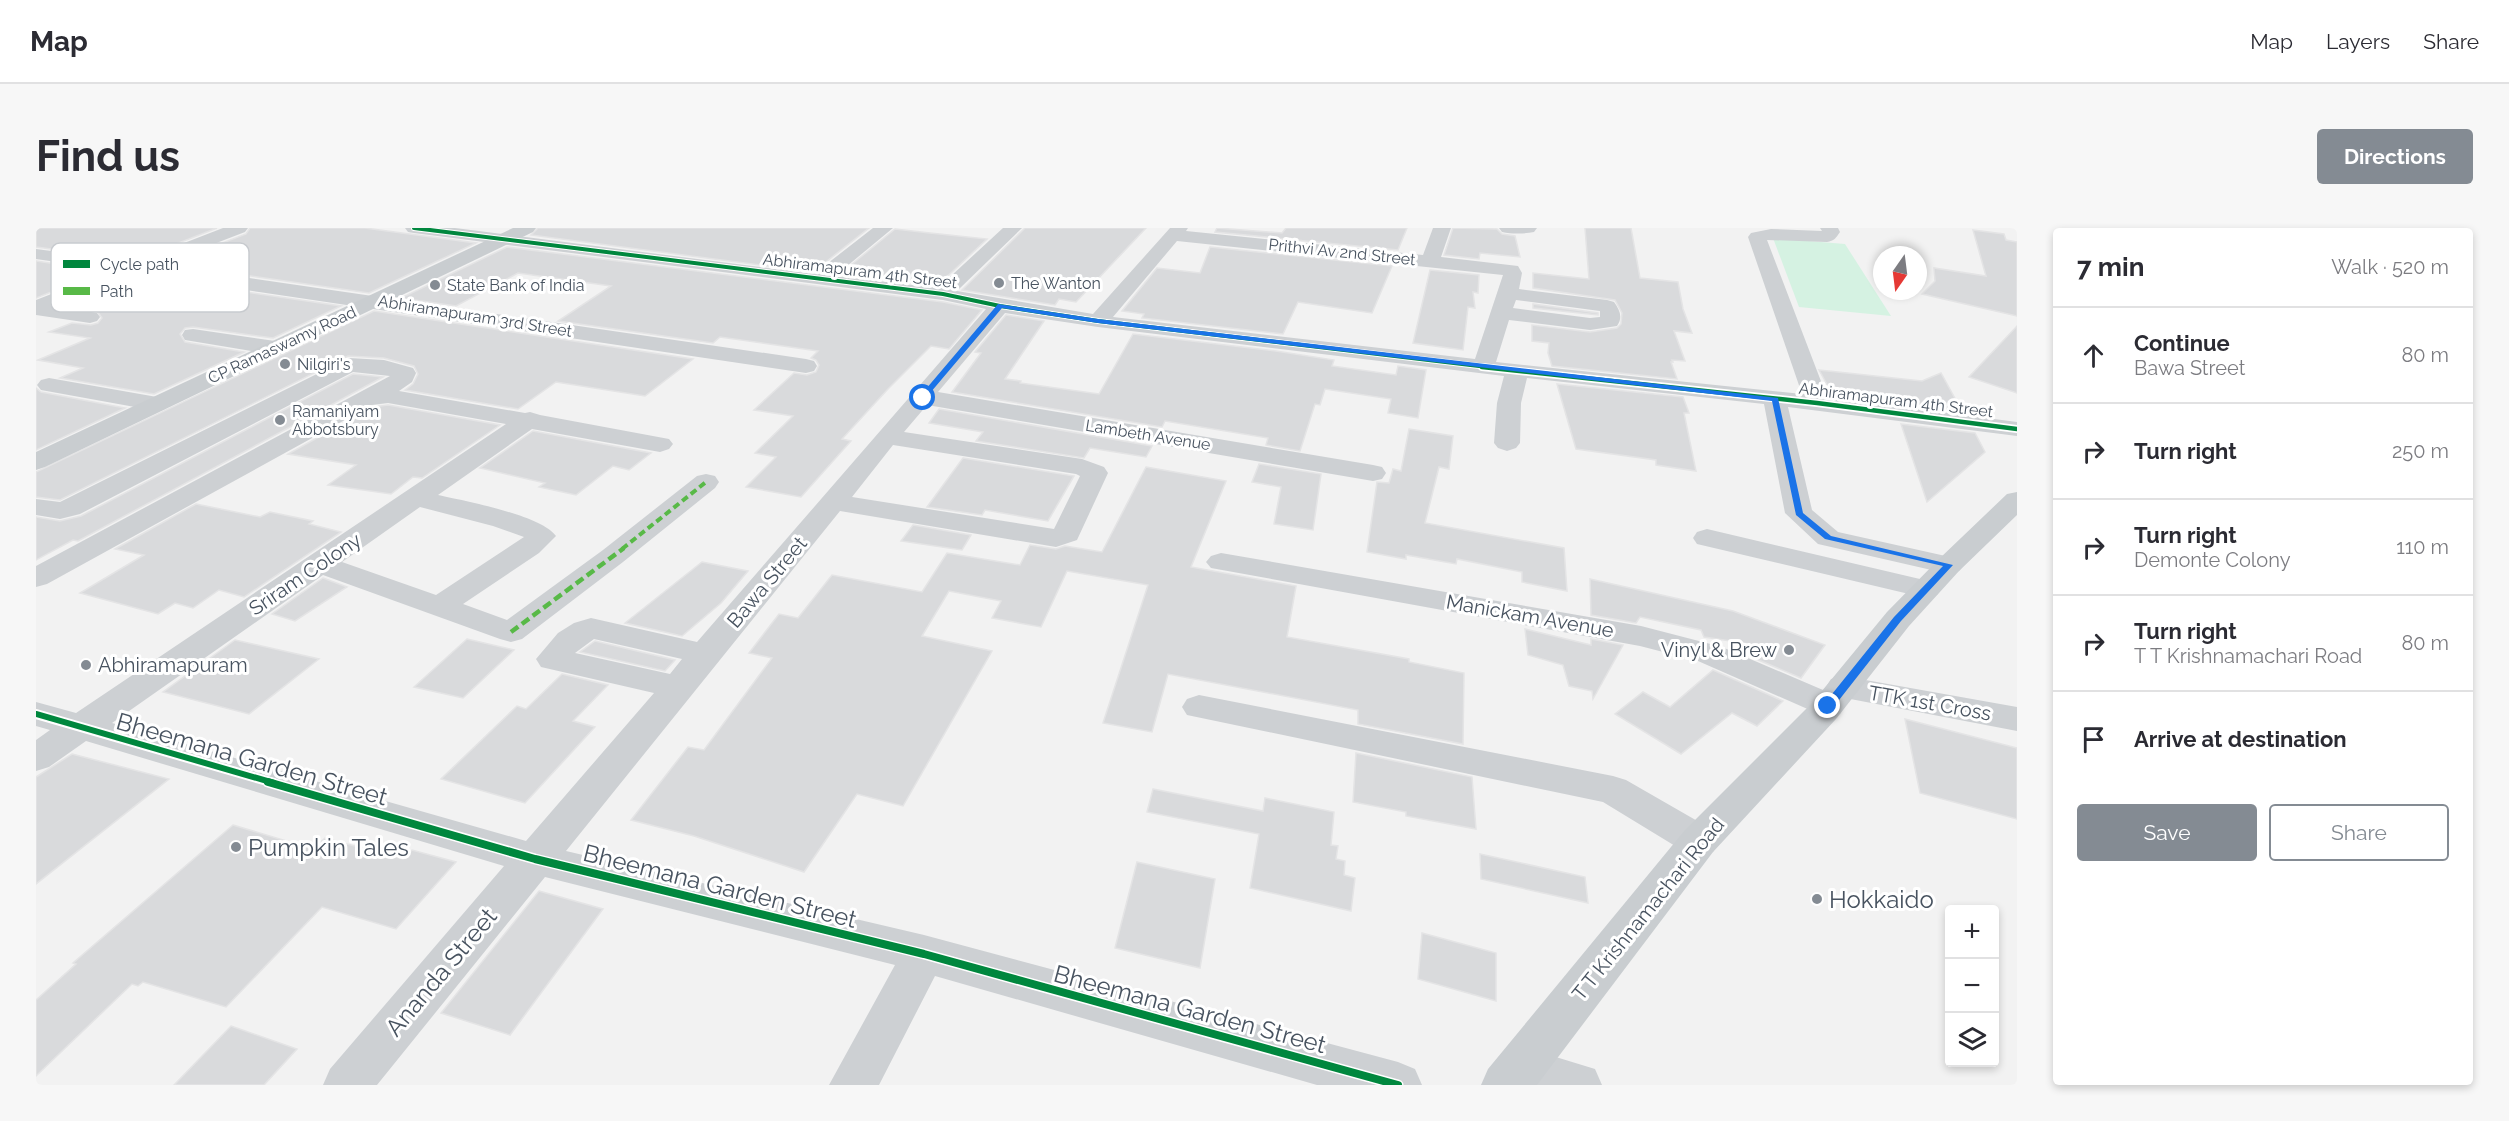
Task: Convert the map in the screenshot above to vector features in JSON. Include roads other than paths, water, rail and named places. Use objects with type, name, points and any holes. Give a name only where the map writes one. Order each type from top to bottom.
[{"type":"main road","name":"CP Ramaswamy Road","points":[[36,462],[527,228]]},
{"type":"main road","name":"T T Krishnamachari Road","points":[[1513,1077],[1699,841],[1836,697],[1898,619],[1937,577],[2017,501]]},
{"type":"street","points":[[201,243],[239,228]]},
{"type":"street","name":"Abhiramapuram 4th Street","points":[[414,228],[943,294],[1000,306],[1098,321],[2017,429]]},
{"type":"street","points":[[818,280],[884,228]]},
{"type":"street","points":[[943,294],[1013,228]]},
{"type":"street","points":[[1430,261],[1442,228]]},
{"type":"street","points":[[1508,228],[1528,228]]},
{"type":"street","points":[[1816,404],[1758,237],[1771,234],[1827,237],[1832,232],[1829,228]]},
{"type":"street","points":[[1098,321],[1176,232]]},
{"type":"street","name":"Prithvi Av 2nd Street","points":[[1176,232],[1430,261],[1510,284]]},
{"type":"street","name":"Abhiramapuram 3rd Street","points":[[36,254],[51,256]]},
{"type":"street","name":"Abhiramapuram 3rd Street","points":[[249,284],[806,366]]},
{"type":"street","points":[[1510,284],[1608,298]]},
{"type":"street","points":[[1483,367],[1510,284]]},
{"type":"street","points":[[1502,313],[1590,324],[1610,322],[1610,310],[1607,306],[1510,284]]},
{"type":"street","points":[[36,308],[51,302]]},
{"type":"street","name":"Bawa Street","points":[[535,859],[887,437],[1000,306]]},
{"type":"street","points":[[36,308],[51,310]]},
{"type":"street","points":[[60,312],[90,317]]},
{"type":"street","points":[[193,335],[275,348]]},
{"type":"street","points":[[36,507],[60,511],[70,508],[349,365],[384,367],[405,373],[404,377],[367,399],[36,578]]},
{"type":"street","points":[[1507,443],[1509,403],[1517,371]]},
{"type":"street","points":[[49,385],[157,404]]},
{"type":"street","points":[[367,399],[388,396],[530,419],[660,444]]},
{"type":"street","name":"Lambeth Avenue","points":[[923,398],[1373,473]]},
{"type":"street","points":[[1775,400],[1799,513],[1828,538],[1937,577]]},
{"type":"street","name":"Sriram Colony","points":[[36,758],[530,419]]},
{"type":"street","points":[[834,502],[1056,538],[1067,534],[1095,473],[1082,467],[887,437]]},
{"type":"street","points":[[319,564],[511,632],[614,556],[706,482]]},
{"type":"street","points":[[417,498],[519,525],[535,530],[542,536],[438,607]]},
{"type":"street","points":[[1707,538],[1937,577]]},
{"type":"street","name":"Manickam Avenue","points":[[1221,562],[1653,639],[1710,654],[1836,697]]},
{"type":"street","points":[[679,687],[553,659],[559,650],[583,631],[591,628],[706,654]]},
{"type":"street","name":"TTK 1st Cross","points":[[1836,697],[2017,719]]},
{"type":"street","points":[[1199,708],[1613,790],[1699,841]]},
{"type":"street","name":"Bheemana Garden Street","points":[[36,714],[535,859],[924,954],[1398,1085]]},
{"type":"street","name":"Ananda Street","points":[[347,1085],[535,859]]},
{"type":"street","points":[[853,1085],[924,954]]},
{"type":"street","points":[[1513,1077],[1578,1085]]},
{"type":"place","name":"The Wanton","points":[[999,283]]},
{"type":"place","name":"State Bank of India","points":[[435,285]]},
{"type":"place","name":"Nilgiri's","points":[[285,364]]},
{"type":"place","name":"Ramaniyam Abbotsbury","points":[[280,420]]},
{"type":"place","name":"Vinyl & Brew","points":[[1789,650]]},
{"type":"place","name":"Abhiramapuram","points":[[86,665]]},
{"type":"place","name":"Pumpkin Tales","points":[[236,847]]},
{"type":"place","name":"Hokkaido","points":[[1817,899]]}]
